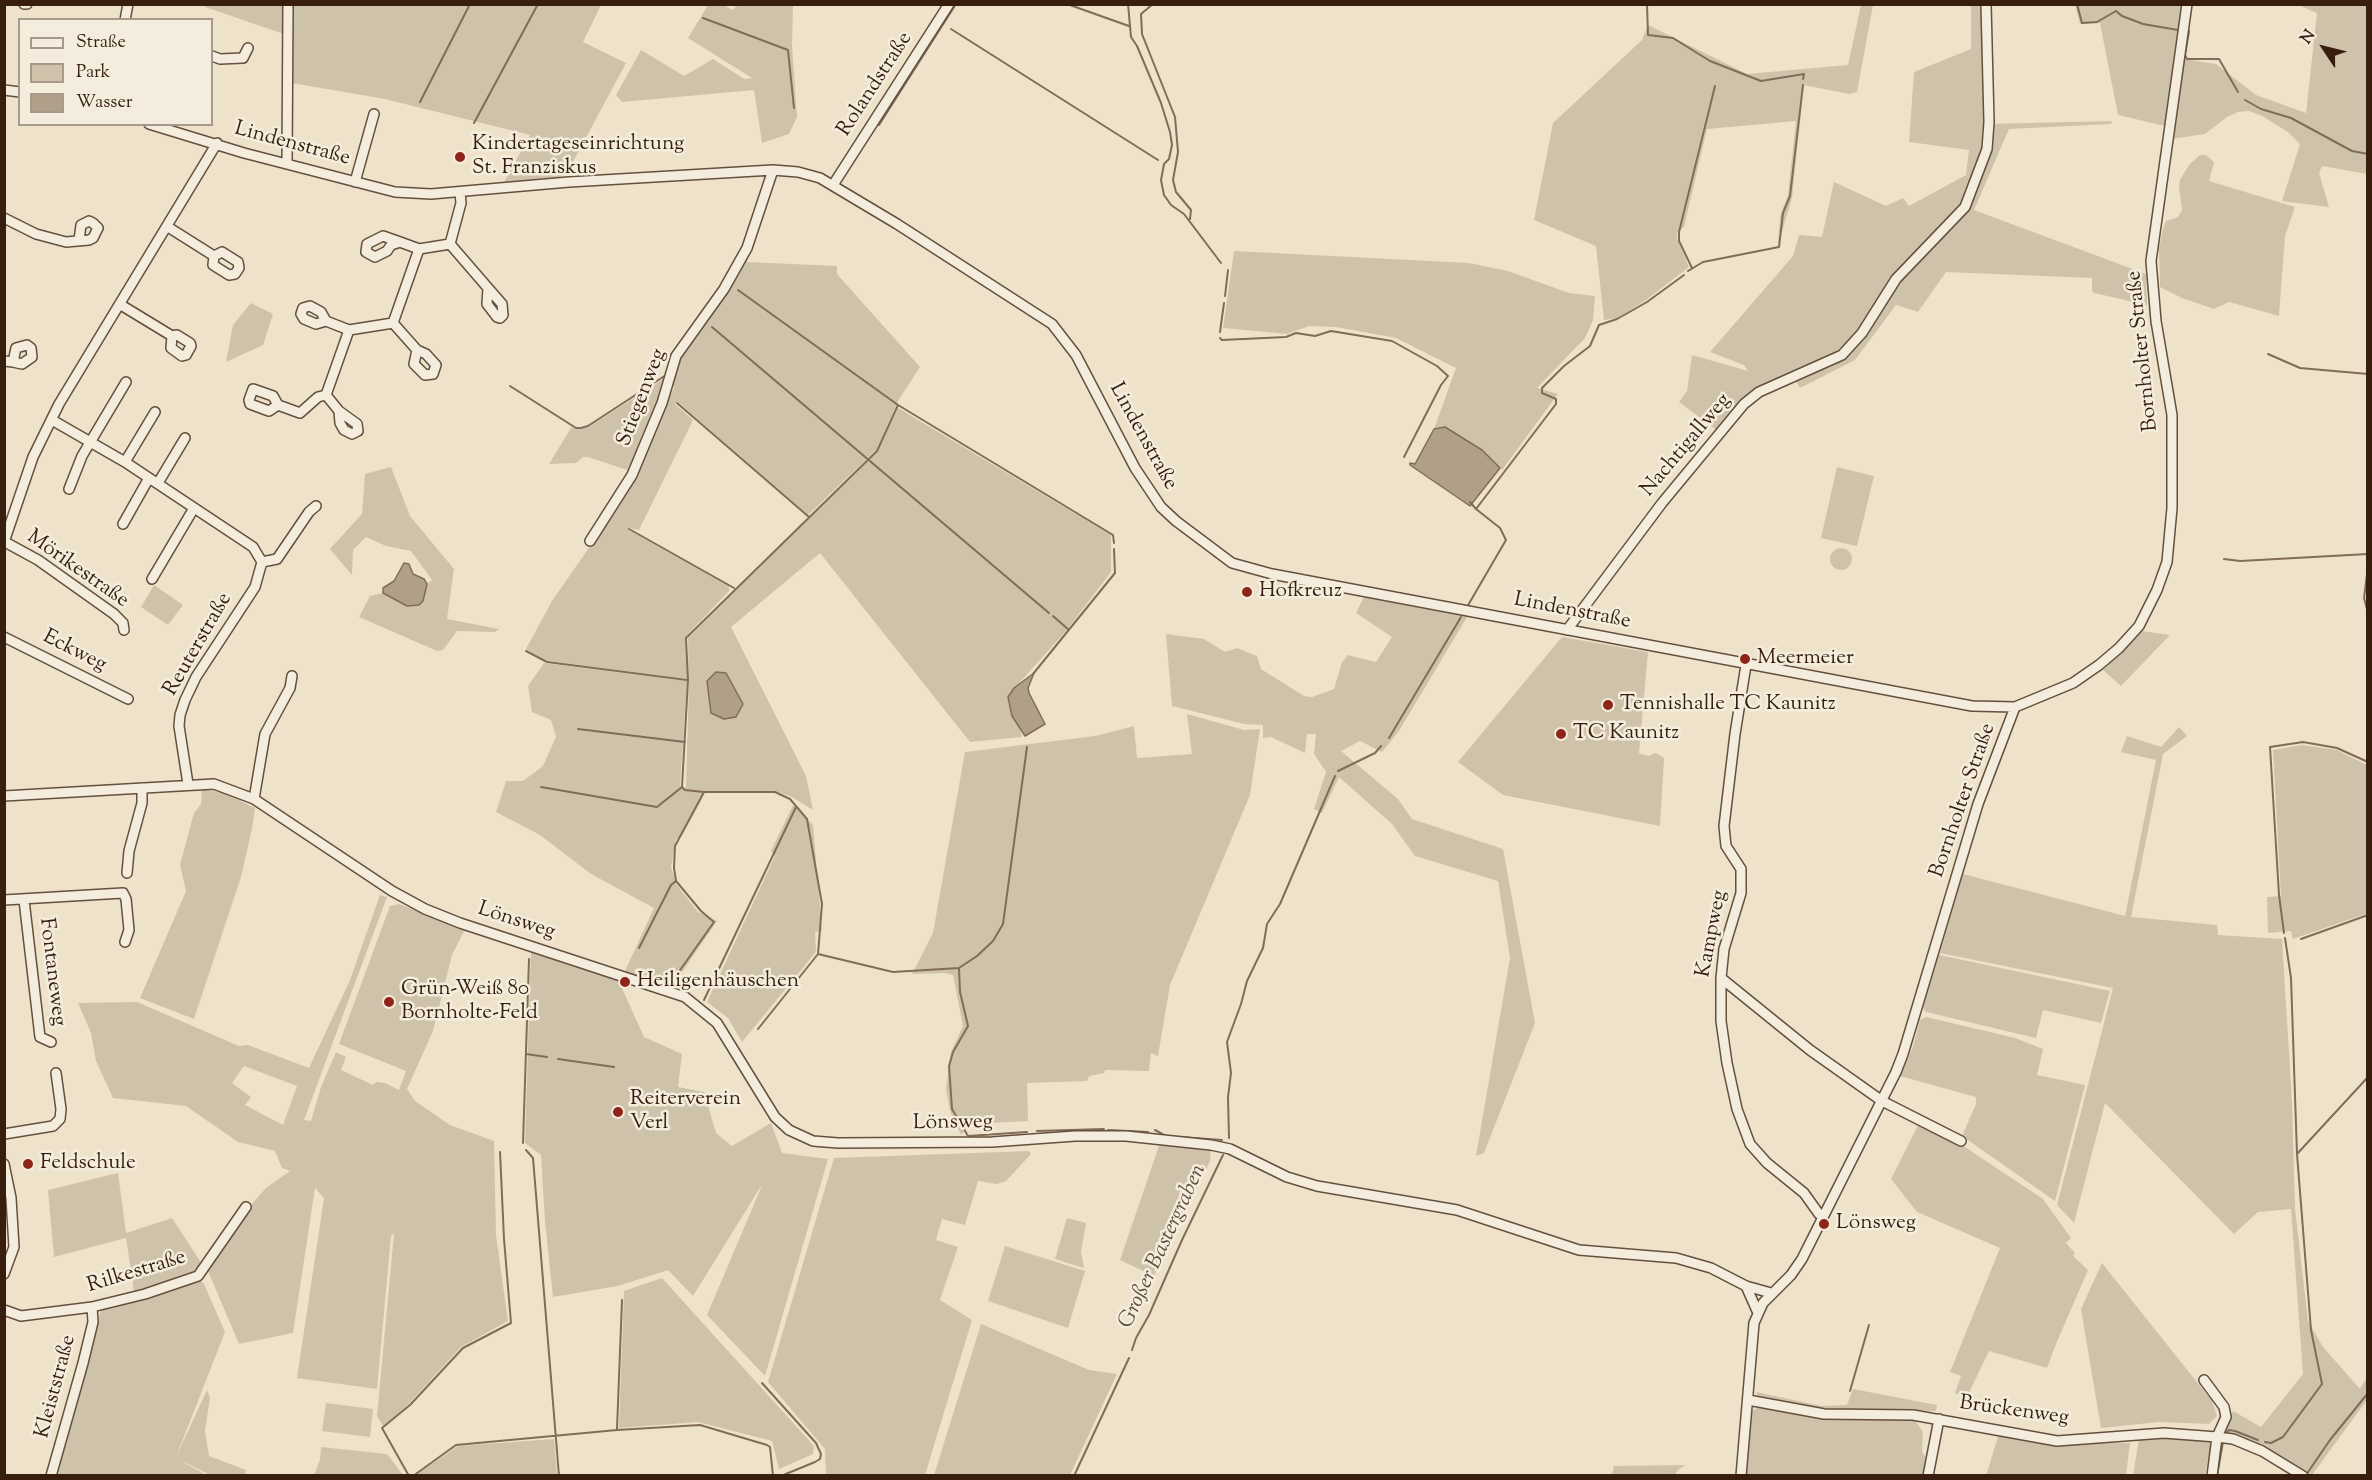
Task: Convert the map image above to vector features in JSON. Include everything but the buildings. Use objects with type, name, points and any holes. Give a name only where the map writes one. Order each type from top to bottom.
[{"type":"street","points":[[287,164],[288,4]]},
{"type":"street","name":"Rolandstraße","points":[[833,185],[950,4]]},
{"type":"street","name":"Nachtigallweg","points":[[1567,630],[1662,503],[1744,404],[1759,392],[1842,355],[1862,333],[1896,279],[1965,207],[1987,149],[1989,122],[1986,4]]},
{"type":"street","name":"Bornholter Straße","points":[[1741,1476],[1754,1323],[1771,1293],[1791,1275],[1802,1260],[1882,1101],[1903,1054],[1978,804],[2015,707],[2073,683],[2119,648],[2139,626],[2167,562],[2172,508],[2172,415],[2156,321],[2151,261],[2187,4]]},
{"type":"street","points":[[213,56],[220,59],[243,58],[248,48]]},
{"type":"street","name":"Lindenstraße","points":[[355,182],[374,114]]},
{"type":"street","name":"Lindenstraße","points":[[156,126],[395,192],[431,194],[569,182],[773,170],[798,172],[833,185],[1052,324],[1076,355],[1135,468],[1161,507],[1232,563],[1271,574],[1746,665],[1972,706],[2015,707]]},
{"type":"street","points":[[5,542],[33,457],[59,404],[217,143]]},
{"type":"street","name":"Stiegenweg","points":[[590,541],[632,475],[662,403],[676,356],[724,289],[747,248],[773,170]]},
{"type":"street","points":[[450,244],[461,203],[460,192]]},
{"type":"street","points":[[4,218],[46,237],[66,242],[79,240]]},
{"type":"street","points":[[168,227],[214,256]]},
{"type":"street","points":[[400,242],[419,249],[450,244]]},
{"type":"street","points":[[450,244],[488,288]]},
{"type":"street","points":[[393,322],[419,249]]},
{"type":"street","points":[[121,305],[171,336]]},
{"type":"street","points":[[326,321],[349,330],[393,322]]},
{"type":"street","points":[[393,322],[417,350]]},
{"type":"street","points":[[327,395],[349,330]]},
{"type":"street","points":[[69,489],[90,441],[126,382]]},
{"type":"street","points":[[278,405],[300,413],[318,397],[327,395]]},
{"type":"street","points":[[327,395],[339,411]]},
{"type":"street","points":[[125,462],[155,412]]},
{"type":"street","points":[[52,420],[154,480],[253,547],[262,562],[277,559],[309,512],[316,506]]},
{"type":"street","points":[[123,524],[185,438]]},
{"type":"street","points":[[152,579],[194,508]]},
{"type":"street","name":"Mörikestraße","points":[[5,542],[38,560],[114,614],[123,623],[124,630]]},
{"type":"street","name":"Reuterstraße","points":[[188,784],[179,726],[180,715],[196,677],[255,587],[262,562]]},
{"type":"street","name":"Eckweg","points":[[4,637],[128,699]]},
{"type":"street","name":"Kampweg","points":[[1746,665],[1734,734],[1724,826],[1726,846],[1741,869],[1741,893],[1725,949],[1721,978],[1721,1021],[1727,1062],[1743,1129],[1750,1144],[1767,1163],[1804,1193],[1819,1214],[1823,1216]]},
{"type":"street","points":[[254,799],[265,734],[290,688],[292,676]]},
{"type":"street","name":"Lönsweg","points":[[4,796],[214,784],[254,799],[392,891],[425,909],[460,923],[685,997],[717,1023],[776,1118],[789,1130],[813,1141],[838,1143],[960,1142],[1075,1136],[1126,1136],[1211,1145],[1230,1149],[1287,1177],[1317,1186],[1457,1210],[1579,1250],[1676,1258],[1711,1268],[1746,1286],[1771,1293]]},
{"type":"street","points":[[127,873],[129,851],[142,803],[142,788]]},
{"type":"street","points":[[4,900],[123,893],[126,898],[129,930],[125,942]]},
{"type":"street","name":"Fontaneweg","points":[[24,900],[40,1037],[51,1042]]},
{"type":"street","points":[[1721,978],[1810,1050],[1882,1101],[1961,1141]]},
{"type":"street","points":[[4,1134],[53,1126],[60,1119],[61,1109],[56,1073]]},
{"type":"street","points":[[4,1164],[10,1198],[14,1247],[4,1274]]},
{"type":"street","name":"Rilkestraße","points":[[4,1310],[21,1316],[92,1307],[145,1294],[198,1276],[246,1207]]},
{"type":"street","points":[[1746,1286],[1754,1310],[1758,1313]]},
{"type":"street","name":"Kleiststraße","points":[[51,1476],[86,1353],[93,1322],[92,1307]]},
{"type":"street","points":[[2204,1380],[2224,1407],[2226,1417],[2217,1437],[2211,1476]]},
{"type":"street","name":"Brückenweg","points":[[1748,1400],[1824,1414],[1913,1415],[2057,1441],[2164,1433],[2233,1439],[2262,1451],[2302,1474]]},
{"type":"street","points":[[1928,1476],[1939,1419]]},
{"type":"green space","points":[[204,5],[284,5],[284,34],[205,7]]},
{"type":"green space","points":[[292,5],[601,5],[583,42],[626,63],[568,171],[560,177],[503,184],[530,135],[385,99],[292,83]]},
{"type":"green space","points":[[708,5],[723,5],[733,10],[737,5],[793,5],[792,46],[797,117],[789,134],[762,143],[754,90],[622,102],[616,95],[641,50],[684,76],[713,59],[744,79],[752,78],[688,38]]},
{"type":"green space","points":[[1861,5],[1873,5],[1857,92],[1849,94],[1804,85],[1792,198],[1778,245],[1780,216],[1788,195],[1796,121],[1707,129],[1684,227],[1677,232],[1677,239],[1689,267],[1646,300],[1617,318],[1604,320],[1596,246],[1534,220],[1553,123],[1642,40],[1648,25],[1747,74],[1848,65]]},
{"type":"green space","points":[[1971,5],[1990,5],[1993,118],[1986,117],[1987,124],[2112,121],[2111,124],[2009,129],[1974,210],[2146,274],[2147,305],[2094,293],[2092,278],[1946,272],[1918,312],[1896,305],[1855,360],[1800,388],[1792,375],[1756,391],[1718,431],[1679,402],[1687,391],[1692,355],[1748,371],[1744,365],[1710,352],[1793,256],[1799,235],[1822,237],[1834,182],[1886,206],[1903,198],[1909,206],[1966,175],[1969,150],[1909,142],[1914,72],[1971,49]]},
{"type":"green space","points":[[2075,5],[2184,5],[2165,126],[2118,115],[2100,23],[2080,24]]},
{"type":"green space","points":[[2298,5],[2367,5],[2367,174],[2322,166],[2319,173],[2329,207],[2282,201],[2300,144],[2288,132],[2262,116],[2249,111],[2238,112],[2227,117],[2205,134],[2171,139],[2183,59],[2216,64],[2256,95],[2306,113],[2317,13]]},
{"type":"green space","points":[[2200,155],[2206,155],[2214,162],[2209,181],[2295,207],[2285,236],[2279,316],[2229,302],[2214,309],[2182,298],[2160,287],[2159,248],[2163,229],[2166,221],[2178,217],[2182,210],[2180,180],[2189,165]]},
{"type":"green space","points":[[1234,251],[1469,263],[1508,271],[1569,293],[1595,296],[1593,320],[1585,338],[1537,388],[1558,394],[1502,470],[1482,450],[1445,427],[1434,429],[1456,368],[1396,338],[1336,327],[1309,326],[1287,334],[1223,328]]},
{"type":"green space","points":[[745,259],[747,262],[837,266],[837,274],[920,367],[898,401],[877,449],[808,515],[677,401],[675,404],[693,420],[639,530],[629,528],[628,530],[729,586],[729,591],[686,638],[688,679],[547,661],[526,649],[552,601],[625,496],[642,464],[674,387],[671,385],[677,362],[694,336],[703,327]]},
{"type":"green space","points":[[251,303],[273,314],[263,345],[226,362],[233,325]]},
{"type":"green space","points":[[666,377],[658,404],[630,471],[588,457],[583,457],[576,463],[549,464],[571,428],[589,427]]},
{"type":"green space","points":[[898,408],[1111,535],[1111,572],[1066,631],[1011,692],[1022,737],[970,742],[820,553],[731,627],[806,776],[813,810],[792,797],[775,791],[702,791],[704,795],[683,834],[676,840],[671,867],[676,884],[698,912],[717,921],[672,987],[625,971],[654,908],[591,874],[540,835],[496,812],[506,781],[523,781],[543,766],[556,737],[551,720],[532,712],[528,686],[544,663],[687,681],[680,786],[686,788],[688,638],[877,452]]},
{"type":"green space","points":[[391,467],[410,516],[454,569],[447,619],[499,629],[495,632],[457,631],[443,650],[437,651],[359,617],[370,596],[383,593],[402,604],[423,601],[427,584],[432,580],[411,551],[386,546],[366,537],[353,550],[352,575],[330,549],[362,514],[365,474]]},
{"type":"green space","points":[[1837,467],[1874,476],[1857,546],[1821,538]]},
{"type":"green space","points":[[1841,548],[1849,551],[1852,559],[1849,567],[1841,570],[1833,567],[1830,559],[1833,551]]},
{"type":"green space","points":[[154,585],[183,605],[168,625],[141,607]]},
{"type":"green space","points":[[1364,597],[1467,617],[1399,731],[1382,752],[1360,741],[1341,751],[1398,799],[1412,819],[1503,849],[1535,1023],[1484,1153],[1476,1156],[1510,958],[1498,881],[1415,856],[1392,824],[1339,777],[1322,813],[1314,809],[1326,772],[1314,754],[1316,734],[1307,734],[1305,753],[1271,737],[1263,738],[1263,725],[1244,724],[1172,706],[1166,634],[1204,639],[1225,652],[1237,648],[1257,656],[1261,669],[1304,696],[1312,697],[1334,689],[1342,662],[1348,655],[1376,662],[1392,637],[1356,613]]},
{"type":"green space","points":[[2142,631],[2170,635],[2121,686],[2103,670]]},
{"type":"green space","name":"TC Kaunitz","points":[[1562,637],[1648,652],[1639,753],[1648,756],[1656,753],[1664,758],[1660,826],[1503,795],[1458,762]]},
{"type":"green space","points":[[1187,714],[1244,730],[1260,729],[1250,795],[1170,985],[1158,1056],[1151,1053],[1149,1071],[1105,1070],[1104,1073],[1089,1076],[1087,1081],[1027,1083],[1028,1121],[971,1124],[961,1135],[950,1111],[946,1089],[951,1052],[963,1026],[953,975],[945,973],[912,974],[933,933],[965,752],[1095,736],[1134,726],[1137,758],[1192,754]]},
{"type":"green space","points":[[2179,727],[2187,736],[2163,754],[2131,917],[2217,925],[2218,935],[2282,939],[2292,1103],[2295,1208],[2308,1321],[2323,1347],[2360,1389],[2367,1377],[2367,1400],[2312,1475],[2266,1448],[2221,1433],[2233,1411],[2261,1427],[2303,1374],[2291,1209],[2258,1212],[2234,1234],[2105,1103],[2074,1223],[2057,1205],[2113,988],[1940,953],[1963,874],[2125,916],[2156,760],[2121,752],[2127,736],[2161,747]]},
{"type":"green space","points":[[2302,745],[2337,750],[2367,765],[2368,913],[2293,939],[2291,931],[2268,933],[2267,897],[2281,896],[2273,750]]},
{"type":"green space","points":[[202,789],[224,793],[255,808],[241,877],[194,1019],[140,998],[186,891],[180,865],[194,813],[201,804]]},
{"type":"green space","points":[[793,805],[813,825],[822,931],[815,932],[816,952],[742,1042],[728,1018],[707,1002],[775,856],[771,851]]},
{"type":"green space","points":[[380,895],[387,897],[304,1120],[311,1121],[321,1087],[336,1052],[346,1057],[341,1070],[373,1085],[376,1082],[385,1083],[399,1090],[406,1071],[339,1044],[390,906],[399,904],[460,927],[466,927],[452,955],[433,1031],[407,1089],[415,1101],[450,1125],[494,1141],[496,1235],[508,1321],[461,1347],[403,1410],[383,1426],[377,1416],[394,1233],[391,1236],[377,1389],[297,1378],[324,1198],[315,1188],[293,1333],[239,1344],[208,1271],[251,1205],[266,1188],[290,1171],[282,1168],[275,1151],[238,1142],[186,1106],[113,1098],[96,1061],[91,1033],[78,1003],[137,1002],[239,1046],[248,1045],[309,1068],[350,980]],"holes":[[[244,1066],[297,1086],[283,1125],[245,1105],[251,1097],[232,1083]]]},
{"type":"green space","name":"Reiterverein Verl","points":[[531,949],[617,977],[644,1037],[682,1054],[678,1087],[704,1092],[716,1133],[732,1146],[771,1123],[782,1153],[828,1159],[765,1376],[707,1315],[763,1183],[693,1296],[668,1270],[618,1286],[553,1297],[541,1155],[525,1143]]},
{"type":"green space","points":[[1939,955],[2110,991],[2101,1023],[2043,1010],[2036,1038],[1926,1012],[1923,1008]]},
{"type":"green space","points":[[1926,1017],[2015,1038],[2043,1049],[2037,1075],[2085,1085],[2055,1201],[1962,1136],[1976,1104],[1976,1097],[1900,1076],[1913,1047],[1920,1020]]},
{"type":"green space","points":[[1919,1123],[1959,1143],[2043,1199],[2071,1238],[2066,1243],[2075,1253],[2073,1256],[2088,1270],[2047,1368],[1989,1351],[1967,1397],[1955,1393],[1961,1376],[1950,1372],[2000,1248],[1917,1212],[1891,1179]]},
{"type":"green space","points":[[1160,1143],[1211,1148],[1210,1161],[1154,1276],[1120,1260]]},
{"type":"green space","points":[[1029,1151],[1031,1154],[1006,1181],[997,1184],[978,1181],[965,1225],[942,1219],[936,1240],[958,1247],[940,1300],[972,1320],[925,1475],[826,1475],[825,1449],[768,1382],[834,1158]]},
{"type":"green space","points":[[118,1173],[126,1233],[172,1218],[202,1264],[190,1275],[134,1291],[126,1238],[54,1257],[48,1190]]},
{"type":"green space","points":[[1067,1218],[1086,1223],[1081,1252],[1084,1268],[1055,1259]]},
{"type":"green space","points":[[1005,1246],[1085,1271],[1068,1328],[988,1301]]},
{"type":"green space","points":[[2102,1263],[2212,1401],[2217,1416],[2209,1424],[2159,1422],[2101,1428],[2081,1309]]},
{"type":"green space","points":[[662,1278],[814,1446],[813,1454],[779,1469],[772,1441],[698,1422],[619,1428],[624,1291]]},
{"type":"green space","points":[[199,1279],[204,1284],[225,1332],[176,1457],[207,1390],[210,1398],[205,1431],[209,1456],[246,1470],[245,1475],[210,1475],[176,1458],[206,1475],[55,1476],[102,1306]]},
{"type":"green space","points":[[981,1324],[1089,1370],[1117,1374],[1070,1475],[934,1475]]},
{"type":"green space","points":[[1853,1389],[1937,1405],[1936,1411],[1822,1410],[1758,1396],[1756,1392],[1822,1406],[1847,1405]]},
{"type":"green space","points":[[326,1403],[373,1409],[370,1437],[322,1431]]},
{"type":"green space","points":[[1759,1407],[1914,1419],[1923,1432],[1922,1452],[1927,1459],[1924,1475],[1746,1476],[1752,1411]]},
{"type":"green space","points":[[1999,1433],[2040,1443],[2130,1443],[2126,1475],[1986,1476]]},
{"type":"green space","points":[[2139,1438],[2212,1440],[2205,1475],[2133,1476]]},
{"type":"green space","points":[[554,1439],[557,1475],[416,1475],[458,1446]]},
{"type":"green space","points":[[321,1447],[387,1454],[403,1475],[314,1475],[320,1460]]},
{"type":"green space","points":[[1686,1465],[1675,1475],[1612,1475],[1614,1466]]},
{"type":"water","points":[[1445,427],[1482,450],[1500,468],[1470,506],[1410,465],[1410,463],[1415,464],[1434,429]]},
{"type":"water","points":[[404,563],[409,564],[413,574],[424,579],[427,584],[423,601],[419,605],[407,606],[383,593],[383,588],[394,581]]},
{"type":"water","points":[[716,672],[726,673],[743,704],[736,717],[724,719],[711,713],[707,681]]},
{"type":"water","points":[[1034,673],[1028,688],[1029,693],[1045,724],[1025,736],[1012,716],[1008,697],[1014,688]]},
{"type":"waterway","points":[[420,102],[470,4]]},
{"type":"waterway","points":[[474,123],[538,4]]},
{"type":"waterway","points":[[879,125],[956,4]]},
{"type":"waterway","points":[[1067,4],[1129,26]]},
{"type":"waterway","name":"Großer Bastergraben","points":[[1128,4],[1131,37],[1161,103],[1170,132],[1172,145],[1169,159],[1164,164],[1161,180],[1164,195],[1171,205],[1184,214],[1221,263]]},
{"type":"waterway","points":[[1153,4],[1141,14],[1142,34],[1175,117],[1178,152],[1173,180],[1176,192],[1191,210],[1190,219]]},
{"type":"waterway","points":[[1647,4],[1648,35],[1673,38],[1710,61],[1761,81],[1804,74],[1803,79]]},
{"type":"waterway","points":[[2077,4],[2082,23],[2097,22],[2116,11],[2122,16],[2143,24],[2178,30]]},
{"type":"waterway","points":[[703,18],[788,50],[794,108]]},
{"type":"waterway","points":[[951,29],[1158,160]]},
{"type":"waterway","points":[[2189,31],[2185,55],[2187,59],[2219,59],[2238,92]]},
{"type":"waterway","points":[[1688,271],[1703,262],[1779,247],[1783,213],[1790,196],[1803,85]]},
{"type":"waterway","points":[[1692,268],[1679,241],[1679,232],[1715,86]]},
{"type":"waterway","points":[[2245,100],[2261,109],[2291,118],[2352,151],[2368,154]]},
{"type":"waterway","name":"Großer Bastergraben","points":[[1225,296],[1228,270]]},
{"type":"waterway","points":[[1476,509],[1556,404],[1556,399],[1542,393],[1542,388],[1564,366],[1590,346],[1599,325],[1617,319],[1647,302],[1684,275]]},
{"type":"waterway","points":[[738,290],[898,405],[1113,535],[1114,543]]},
{"type":"waterway","name":"Großer Bastergraben","points":[[1220,332],[1224,303]]},
{"type":"waterway","points":[[712,327],[1049,613]]},
{"type":"waterway","name":"Großer Bastergraben","points":[[1220,338],[1222,340],[1286,337],[1296,333],[1315,336],[1331,331],[1392,341],[1437,366],[1448,376],[1441,385],[1404,457]]},
{"type":"waterway","points":[[2268,354],[2300,368],[2368,374]]},
{"type":"waterway","points":[[510,386],[576,428],[581,428],[588,426],[666,375]]},
{"type":"waterway","points":[[677,403],[809,517]]},
{"type":"waterway","points":[[758,1029],[818,954],[822,904],[807,819],[790,799],[775,792],[704,792],[685,790],[682,787],[688,680],[686,638],[877,451],[898,405]]},
{"type":"waterway","name":"Großer Bastergraben","points":[[1467,607],[1506,540],[1500,528],[1470,502]]},
{"type":"waterway","points":[[629,529],[734,588]]},
{"type":"waterway","points":[[1033,674],[1115,573],[1114,549]]},
{"type":"waterway","points":[[2224,559],[2240,561],[2368,554]]},
{"type":"waterway","points":[[2368,566],[2364,598],[2368,613]]},
{"type":"waterway","points":[[1053,616],[1069,630]]},
{"type":"waterway","name":"Großer Bastergraben","points":[[1389,738],[1461,617]]},
{"type":"waterway","points":[[526,651],[547,662],[687,680]]},
{"type":"waterway","points":[[578,729],[685,742]]},
{"type":"waterway","points":[[2284,933],[2279,895],[2270,747],[2303,742],[2337,748],[2368,762]]},
{"type":"waterway","name":"Großer Bastergraben","points":[[1338,771],[1375,753],[1381,746]]},
{"type":"waterway","points":[[818,954],[893,972],[959,968],[993,941],[1003,924],[1027,747]]},
{"type":"waterway","name":"Großer Bastergraben","points":[[1229,1138],[1228,1097],[1231,1073],[1227,1042],[1247,981],[1263,948],[1267,924],[1280,904],[1335,776]]},
{"type":"waterway","points":[[541,787],[657,807],[682,787]]},
{"type":"waterway","points":[[671,983],[714,922],[701,911],[676,881],[674,868],[675,846],[704,792]]},
{"type":"waterway","points":[[704,1000],[796,807]]},
{"type":"waterway","points":[[639,948],[671,885],[676,881]]},
{"type":"waterway","points":[[2301,939],[2368,915]]},
{"type":"waterway","points":[[2265,1442],[2271,1443],[2283,1437],[2322,1384],[2311,1330],[2297,1154],[2291,978],[2285,938]]},
{"type":"waterway","points":[[523,1143],[529,959]]},
{"type":"waterway","points":[[959,968],[960,992],[968,1026],[953,1052],[949,1066],[952,1109],[968,1136],[1027,1132]]},
{"type":"waterway","points":[[526,1054],[547,1057]]},
{"type":"waterway","points":[[558,1059],[614,1067]]},
{"type":"waterway","points":[[2297,1154],[2368,1077]]},
{"type":"waterway","points":[[1037,1131],[1104,1129]]},
{"type":"waterway","points":[[1108,1130],[1148,1132]]},
{"type":"waterway","points":[[1155,1130],[1166,1136]]},
{"type":"waterway","points":[[1180,1137],[1222,1140]]},
{"type":"waterway","points":[[526,1150],[533,1158],[559,1476]]},
{"type":"waterway","points":[[409,1476],[382,1428],[410,1405],[463,1348],[511,1323],[500,1152]]},
{"type":"waterway","name":"Großer Bastergraben","points":[[1132,1350],[1223,1155]]},
{"type":"waterway","points":[[617,1429],[622,1300]]},
{"type":"waterway","points":[[1850,1391],[1869,1325]]},
{"type":"waterway","name":"Großer Bastergraben","points":[[1074,1476],[1129,1358]]},
{"type":"waterway","points":[[762,1383],[816,1443],[821,1454],[820,1459],[815,1462],[781,1476]]},
{"type":"waterway","points":[[2306,1475],[2330,1440],[2368,1393]]},
{"type":"waterway","points":[[413,1476],[456,1445],[700,1425],[770,1447],[773,1476]]},
{"type":"waterway","points":[[2226,1433],[2229,1430],[2235,1431],[2258,1440]]},
{"type":"waterway","points":[[2217,1476],[2223,1442]]},
{"type":"place","name":"Kindertageseinrichtung St. Franziskus","points":[[460,157]]},
{"type":"place","name":"Hofkreuz","points":[[1247,592]]},
{"type":"place","name":"Meermeier","points":[[1745,659]]},
{"type":"place","name":"Tennishalle TC Kaunitz","points":[[1608,705]]},
{"type":"place","name":"TC Kaunitz","points":[[1561,734]]},
{"type":"place","name":"Heiligenhäuschen","points":[[625,982]]},
{"type":"place","name":"Grün-Weiß 80 Bornholte-Feld","points":[[389,1002]]},
{"type":"place","name":"Reiterverein Verl","points":[[618,1112]]},
{"type":"place","name":"Feldschule","points":[[28,1164]]},
{"type":"place","name":"Lönsweg","points":[[1824,1224]]}]
